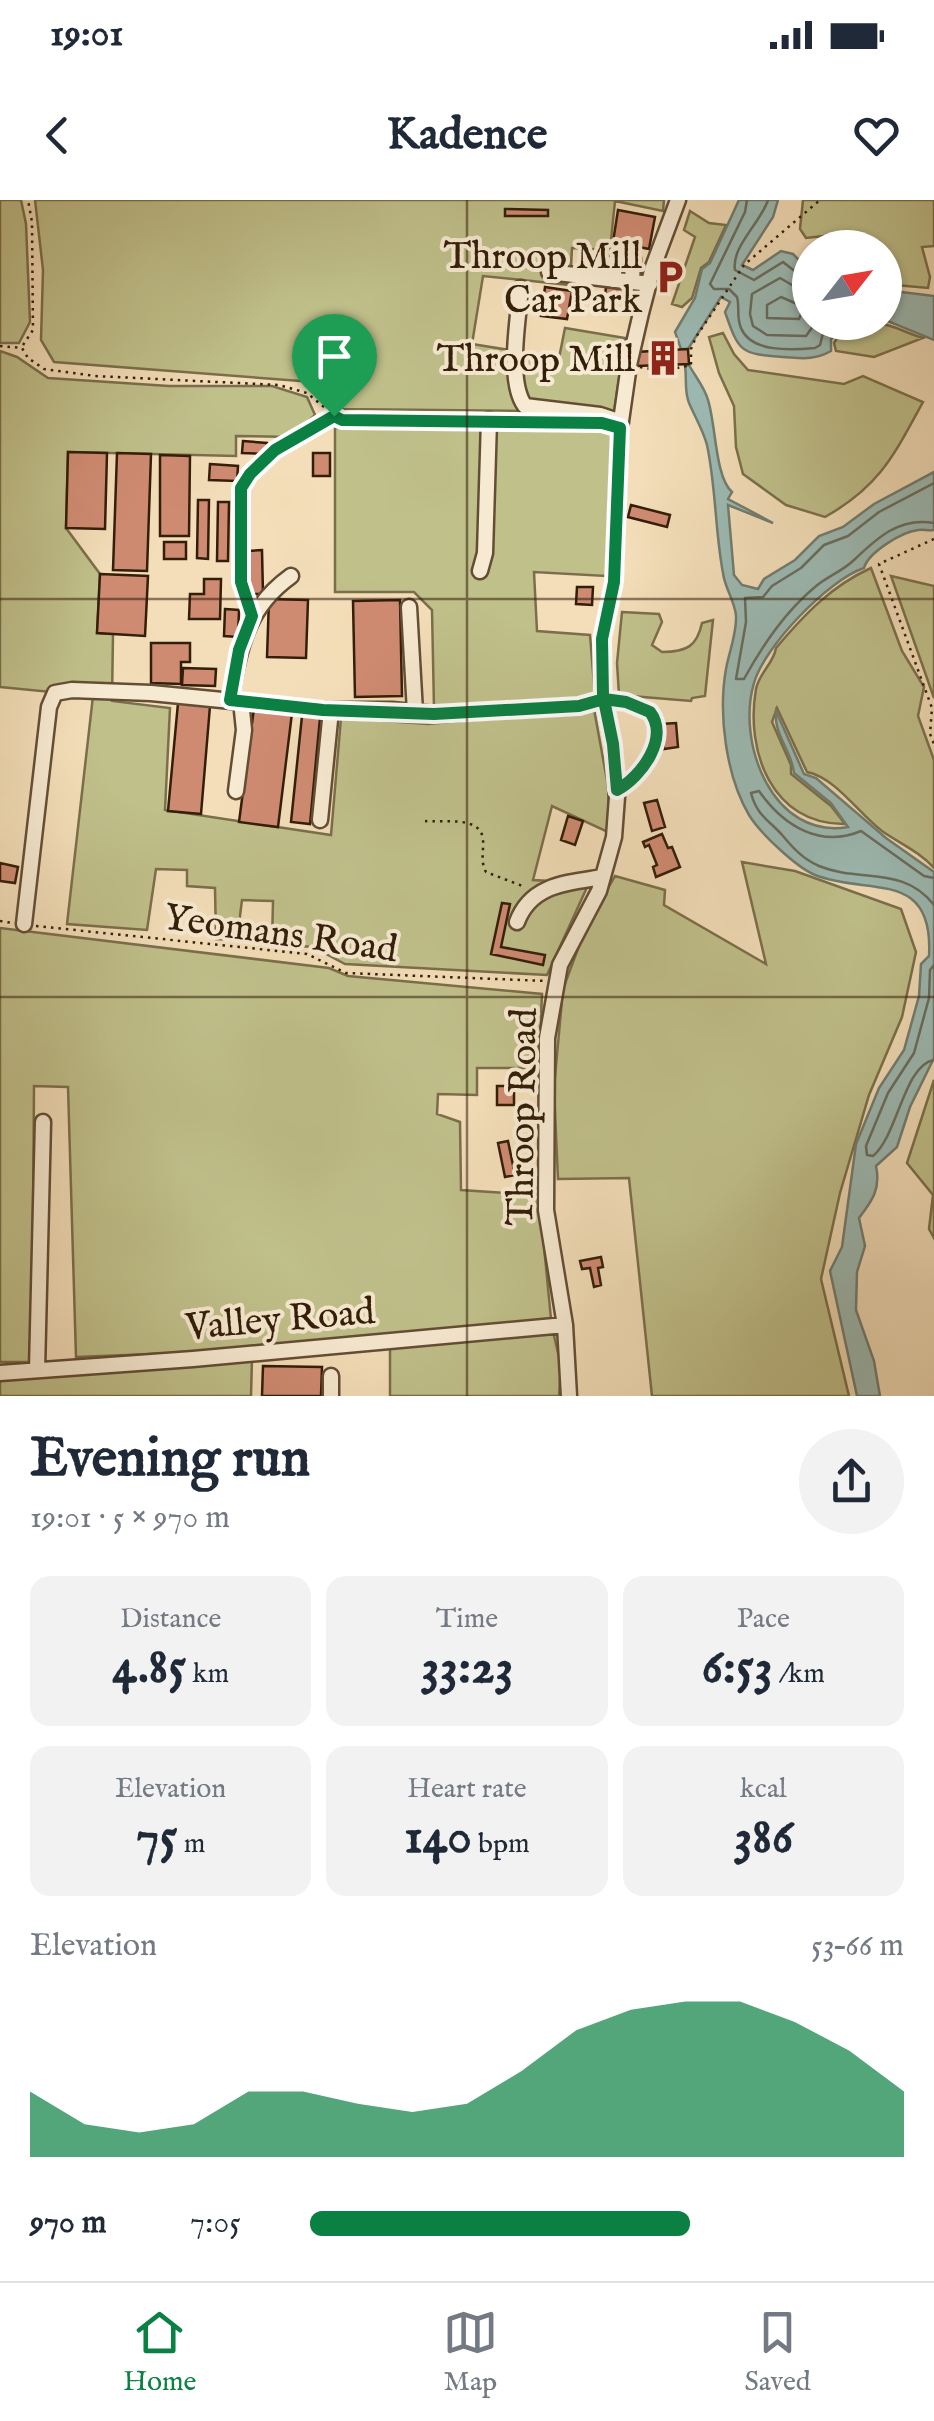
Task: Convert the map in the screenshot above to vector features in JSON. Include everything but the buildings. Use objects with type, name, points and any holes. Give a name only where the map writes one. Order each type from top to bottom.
[{"type":"street","name":"Throop Road","points":[[569,1396],[565,1325],[546,1210],[547,1038],[560,965],[598,891],[614,837],[617,790],[604,699],[602,639],[614,582],[621,422],[628,365],[678,200]]},
{"type":"street","points":[[613,280],[616,258],[624,252],[633,259],[632,282]]},
{"type":"street","points":[[548,272],[650,284]]},
{"type":"street","points":[[521,288],[515,378],[517,395],[525,406],[600,414],[621,422]]},
{"type":"street","points":[[252,616],[241,582],[241,488],[275,450],[334,416]]},
{"type":"street","points":[[480,571],[485,553],[489,420]]},
{"type":"street","points":[[236,791],[244,730],[235,700],[239,650],[252,616],[270,591],[291,576]]},
{"type":"street","points":[[408,607],[415,712]]},
{"type":"street","points":[[24,924],[49,707],[54,693],[83,690],[331,710],[434,714],[559,707],[604,699],[639,706],[656,722],[654,746],[632,780],[617,790]]},
{"type":"street","points":[[320,820],[331,710]]},
{"type":"street","points":[[516,922],[531,896],[559,885],[602,877]]},
{"type":"street","points":[[37,1370],[43,1122]]},
{"type":"street","name":"Valley Road","points":[[0,1373],[565,1325]]},
{"type":"street","points":[[331,1376],[331,1396]]},
{"type":"path","points":[[22,348],[33,330],[32,222],[28,200]]},
{"type":"path","points":[[628,365],[662,371],[691,365],[691,349],[744,265],[820,200]]},
{"type":"path","points":[[0,346],[22,348]]},
{"type":"path","points":[[22,348],[28,358],[44,369],[95,376],[279,385],[319,399],[342,420],[549,420]]},
{"type":"path","points":[[934,539],[879,564],[932,708],[930,734],[934,744]]},
{"type":"path","points":[[425,821],[470,822],[476,826],[483,836],[482,865],[486,872],[522,885],[531,896]]},
{"type":"path","name":"Yeomans Road","points":[[0,921],[307,954],[346,974],[556,982]]},
{"type":"green space","points":[[0,200],[21,200],[26,224],[30,322],[19,343],[0,343]]},
{"type":"green space","points":[[35,200],[664,200],[663,211],[615,201],[610,250],[572,248],[570,285],[483,276],[472,344],[559,358],[565,328],[625,338],[614,412],[338,409],[327,383],[54,362],[41,340],[43,270]]},
{"type":"green space","points":[[803,200],[934,200],[934,246],[922,247],[930,277],[928,288],[902,286],[902,230],[800,229]]},
{"type":"green space","points":[[690,211],[709,223],[726,225],[709,262],[701,268],[692,298],[682,307],[672,304],[695,237],[684,230]]},
{"type":"green space","points":[[902,330],[923,338],[874,357],[836,351],[834,343],[902,340]]},
{"type":"green space","points":[[723,333],[748,370],[844,384],[863,376],[923,402],[884,468],[844,505],[825,517],[786,505],[743,474],[736,447],[734,406],[709,337]]},
{"type":"green space","points":[[0,351],[17,357],[48,378],[169,386],[272,386],[307,397],[315,415],[291,437],[236,436],[236,456],[68,452],[66,528],[100,574],[97,633],[113,634],[112,701],[170,708],[165,810],[331,835],[341,718],[428,724],[594,709],[608,786],[610,833],[552,806],[533,880],[589,883],[547,975],[345,964],[313,947],[272,944],[273,901],[242,900],[237,940],[216,939],[215,888],[187,886],[187,870],[156,869],[147,930],[67,924],[93,696],[0,687]]},
{"type":"green space","points":[[335,428],[612,431],[606,576],[534,572],[537,631],[590,635],[595,697],[434,708],[432,610],[414,592],[335,592]]},
{"type":"green space","points":[[871,568],[902,651],[924,687],[918,716],[934,760],[934,868],[873,824],[828,781],[807,772],[777,708],[772,722],[791,765],[791,774],[831,806],[845,824],[820,821],[799,812],[782,798],[769,780],[755,736],[756,689],[776,648],[819,602]]},
{"type":"green space","points":[[891,576],[934,586],[934,698]]},
{"type":"green space","points":[[622,612],[659,614],[662,622],[652,645],[662,652],[690,646],[702,623],[713,620],[705,696],[691,701],[619,695],[617,663]]},
{"type":"green space","points":[[742,862],[795,871],[901,909],[916,952],[902,1017],[869,1095],[840,1193],[821,1279],[849,1396],[652,1396],[629,1178],[558,1179],[554,1088],[563,989],[588,922],[615,876],[665,890],[664,905],[766,964]]},
{"type":"green space","points":[[0,928],[329,968],[348,976],[542,994],[539,1068],[477,1068],[477,1095],[438,1094],[437,1114],[460,1122],[461,1190],[539,1195],[551,1319],[204,1352],[76,1357],[68,1087],[34,1086],[32,1362],[0,1362]]},
{"type":"green space","points":[[934,1080],[934,1238],[929,1229],[933,1195],[907,1163]]},
{"type":"green space","points":[[553,1331],[561,1366],[559,1396],[390,1396],[390,1347]]},
{"type":"green space","points":[[252,1358],[251,1396],[0,1396],[0,1378]]},
{"type":"water","points":[[739,200],[778,200],[773,217],[742,265],[753,270],[781,251],[792,254],[792,340],[831,340],[831,351],[807,358],[749,352],[738,343],[725,312],[730,302],[721,297],[688,349],[681,349],[675,332],[695,298],[702,269],[710,263]]},
{"type":"water","points":[[902,292],[934,296],[934,340],[902,327]]},
{"type":"water","points":[[689,365],[708,400],[722,475],[732,492],[728,499],[773,523],[728,505],[734,575],[742,585],[758,589],[764,579],[795,560],[819,536],[843,527],[874,504],[934,472],[934,530],[911,532],[894,539],[878,550],[864,568],[816,600],[784,634],[760,668],[750,707],[756,758],[781,803],[799,818],[822,827],[848,827],[831,803],[794,773],[777,727],[776,711],[804,774],[816,778],[886,838],[934,872],[934,1058],[910,1107],[897,1147],[876,1166],[874,1194],[859,1218],[865,1246],[857,1272],[856,1310],[874,1361],[880,1396],[857,1396],[830,1271],[842,1247],[856,1144],[879,1088],[904,1050],[919,996],[921,964],[929,956],[928,928],[921,909],[909,897],[894,890],[835,881],[798,865],[761,831],[741,799],[726,744],[723,705],[736,616],[723,573],[707,445],[687,394],[685,366]]},
{"type":"place","name":"Throop Mill Car Park","points":[[670,277]]},
{"type":"place","name":"Throop Mill","points":[[663,358]]},
{"type":"route","points":[[334,416],[275,450],[241,488],[241,582],[252,616],[239,650],[230,700],[323,710],[434,714],[579,706],[604,699],[626,702],[650,712],[658,730],[654,746],[629,783],[617,790],[613,744],[604,699],[603,696],[602,639],[614,582],[620,428],[549,420],[342,420],[334,416]]}]
